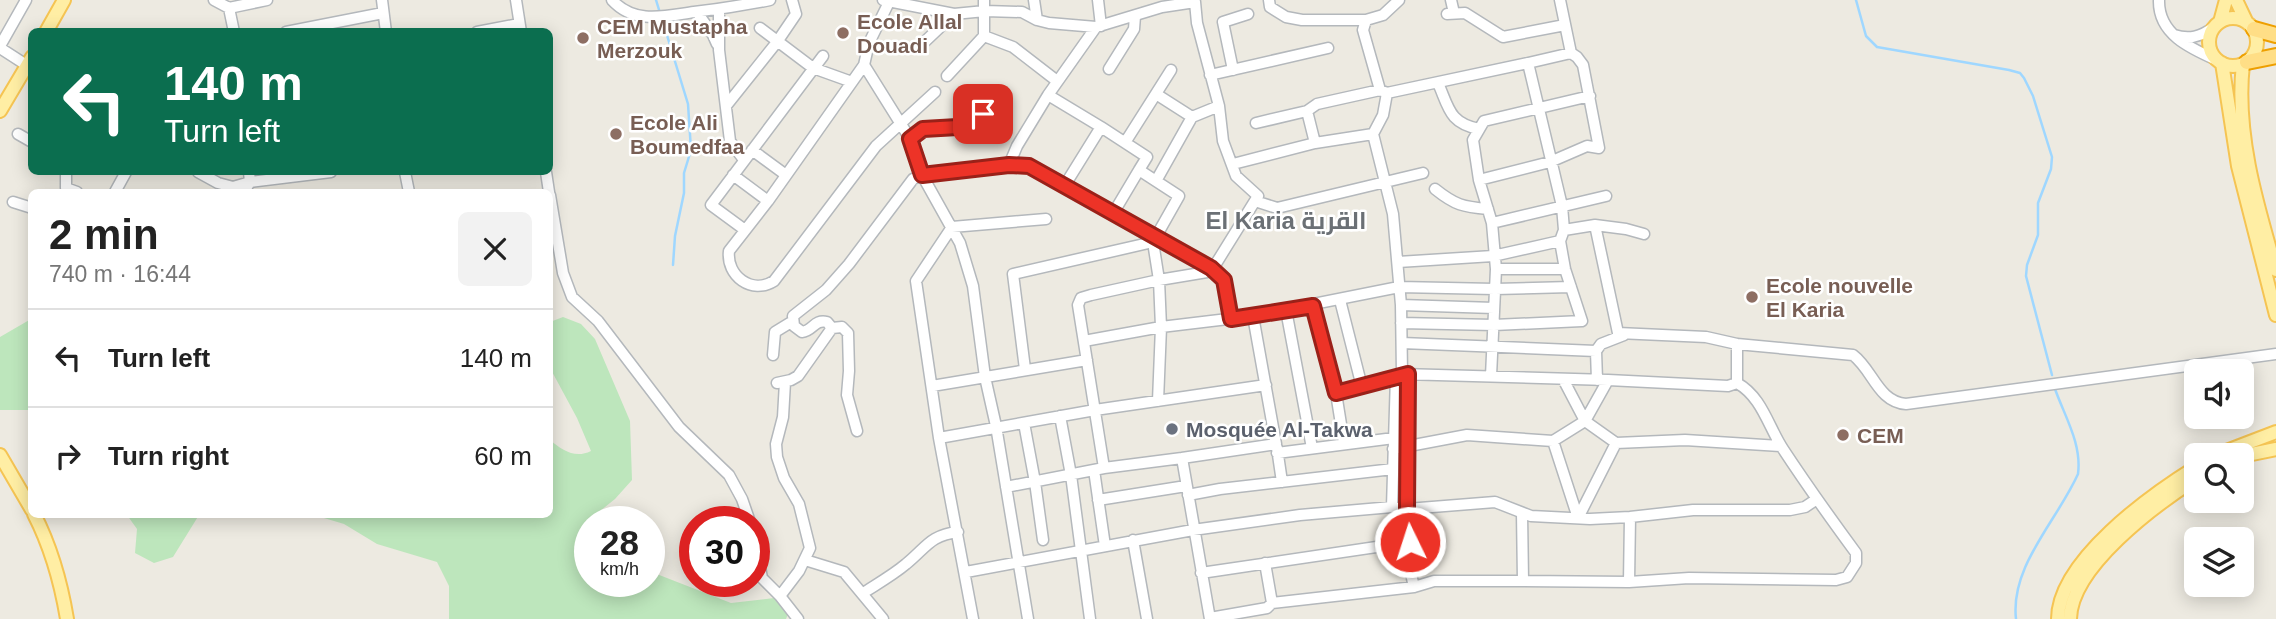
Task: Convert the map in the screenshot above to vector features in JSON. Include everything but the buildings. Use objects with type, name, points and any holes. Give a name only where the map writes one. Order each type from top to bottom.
[{"type":"highway","points":[[2250,25],[2276,35]]},
{"type":"highway","points":[[2245,63],[2276,56]]},
{"type":"main road","points":[[48,28],[64,0]]},
{"type":"main road","points":[[2226,0],[2210,36],[2209,45],[2220,62],[2232,66],[2245,63]]},
{"type":"main road","points":[[2236,0],[2257,38],[2256,49],[2245,63],[2241,103],[2245,141],[2276,270]]},
{"type":"main road","points":[[2217,25],[2233,18],[2250,25]]},
{"type":"main road","points":[[2220,62],[2238,166],[2276,316]]},
{"type":"main road","points":[[0,111],[28,66]]},
{"type":"main road","points":[[2247,443],[2276,432]]},
{"type":"main road","points":[[2254,454],[2276,449]]},
{"type":"main road","points":[[0,455],[28,503]]},
{"type":"main road","points":[[2058,619],[2061,599],[2069,581],[2095,548],[2146,501],[2184,475]]},
{"type":"main road","points":[[2070,619],[2072,601],[2078,587],[2100,560],[2138,522],[2184,488]]},
{"type":"main road","points":[[36,518],[61,584],[67,619]]},
{"type":"street","points":[[26,0],[0,47],[28,62]]},
{"type":"street","points":[[214,0],[229,8],[267,0]]},
{"type":"street","points":[[382,0],[385,28]]},
{"type":"street","points":[[516,0],[520,28]]},
{"type":"street","points":[[612,0],[633,15],[656,19],[768,0]]},
{"type":"street","points":[[726,106],[796,14],[792,0]]},
{"type":"street","points":[[939,0],[940,12]]},
{"type":"street","points":[[1034,0],[1037,20]]},
{"type":"street","points":[[1009,165],[1017,146],[1057,81],[1099,27],[1098,0]]},
{"type":"street","points":[[1269,0],[1270,7],[1286,17],[1302,20],[1366,20],[1383,15],[1399,0]]},
{"type":"street","points":[[1451,0],[1450,14],[1465,13],[1503,37],[1565,25]]},
{"type":"street","points":[[1479,180],[1550,162],[1587,146],[1599,148],[1583,65],[1571,53],[1560,0]]},
{"type":"street","points":[[2159,0],[2161,18],[2173,35],[2188,47],[2220,62]]},
{"type":"street","points":[[935,92],[876,145],[774,281],[767,285],[751,286],[730,269],[729,251],[768,201],[864,65],[869,43],[888,1],[954,14],[985,6],[1022,12],[1037,20],[1099,27],[1135,16],[1161,4],[1194,1],[1219,106],[1223,141],[1236,176],[1258,196],[1207,272],[1081,298],[1078,305],[1095,410],[1098,500],[1105,546]]},
{"type":"street","points":[[724,6],[719,50],[730,141],[744,160]]},
{"type":"street","points":[[947,76],[984,36],[985,6]]},
{"type":"street","points":[[229,8],[233,28]]},
{"type":"street","points":[[697,12],[713,35],[719,50]]},
{"type":"street","points":[[306,28],[383,13]]},
{"type":"street","points":[[918,48],[954,14]]},
{"type":"street","points":[[1233,70],[1223,22],[1248,14]]},
{"type":"street","points":[[1109,69],[1134,29],[1135,16]]},
{"type":"street","points":[[1201,573],[1410,542],[1398,262],[1393,214],[1373,134],[1387,106],[1363,30],[1366,20]]},
{"type":"street","points":[[2173,35],[2192,38],[2217,25]]},
{"type":"street","points":[[760,28],[813,68],[852,82]]},
{"type":"street","points":[[984,36],[1013,47],[1057,81]]},
{"type":"street","points":[[1210,75],[1328,48]]},
{"type":"street","points":[[1256,123],[1307,111],[1317,104],[1438,83],[1571,53]]},
{"type":"street","points":[[745,230],[711,205],[823,56]]},
{"type":"street","points":[[1401,323],[1494,325],[1582,321],[1565,269],[1560,241],[1564,230],[1562,206],[1528,63]]},
{"type":"street","points":[[864,65],[910,139],[922,175],[960,243],[973,286],[985,377],[996,426],[1028,619]]},
{"type":"street","points":[[1126,141],[1171,69]]},
{"type":"street","points":[[1438,83],[1455,121],[1466,127],[1479,129]]},
{"type":"street","points":[[1156,94],[1192,117]]},
{"type":"street","points":[[1048,95],[1126,141],[1147,157],[1114,212]]},
{"type":"street","points":[[1473,140],[1484,121],[1590,96]]},
{"type":"street","points":[[910,139],[923,129],[975,126],[992,102]]},
{"type":"street","points":[[1156,181],[1192,117],[1219,106]]},
{"type":"street","points":[[1307,111],[1315,143]]},
{"type":"street","points":[[1065,185],[1101,127]]},
{"type":"street","points":[[1466,127],[1473,140],[1479,180],[1492,223],[1496,269],[1491,376]]},
{"type":"street","points":[[18,134],[28,140]]},
{"type":"street","points":[[1233,164],[1315,143],[1373,134]]},
{"type":"street","points":[[752,150],[786,175]]},
{"type":"street","points":[[832,328],[827,322],[820,321],[810,330],[802,332],[794,326],[793,316],[826,290],[849,264],[913,179],[922,175],[1009,165],[1029,166],[1211,268],[1224,280],[1231,319]]},
{"type":"street","points":[[1139,170],[1179,195],[1155,239],[1161,327],[1157,401]]},
{"type":"street","points":[[1255,201],[1277,208],[1423,173]]},
{"type":"street","points":[[203,175],[233,187],[250,177],[282,175]]},
{"type":"street","points":[[733,175],[768,201]]},
{"type":"street","points":[[1435,188],[1461,206],[1488,209]]},
{"type":"street","points":[[1492,223],[1606,196]]},
{"type":"street","points":[[13,202],[28,207]]},
{"type":"street","points":[[553,217],[563,274],[572,297],[598,321],[678,427],[729,475],[744,506]]},
{"type":"street","points":[[952,227],[1046,219]]},
{"type":"street","points":[[1564,230],[1595,225],[1644,234]]},
{"type":"street","points":[[1595,225],[1618,333],[1706,337],[1737,344],[1853,355],[1860,360],[1885,396],[1896,403],[1906,404],[2276,355]]},
{"type":"street","points":[[952,227],[916,281],[939,438],[973,619]]},
{"type":"street","points":[[1025,369],[1013,274],[1155,239]]},
{"type":"street","points":[[1398,262],[1493,256],[1560,241]]},
{"type":"street","points":[[1496,269],[1565,269]]},
{"type":"street","points":[[1084,341],[1161,327],[1313,306],[1399,287],[1571,287]]},
{"type":"street","points":[[1340,300],[1362,387]]},
{"type":"street","points":[[1313,306],[1336,393],[1344,443]]},
{"type":"street","points":[[1401,306],[1494,308]]},
{"type":"street","points":[[1286,310],[1312,448]]},
{"type":"street","points":[[1253,316],[1282,482]]},
{"type":"street","points":[[773,355],[775,332],[793,321]]},
{"type":"street","points":[[832,328],[842,327],[848,333],[847,395],[857,431]]},
{"type":"street","points":[[780,596],[795,578],[810,548],[799,504],[784,478],[776,451],[778,429],[783,417],[781,382],[794,379],[803,371],[832,328]]},
{"type":"street","points":[[1006,487],[1099,469],[1182,458],[1344,443],[1393,443],[1407,447],[1467,435],[1553,441],[1585,421],[1603,380],[1596,351],[1601,344],[1624,335]]},
{"type":"street","points":[[1402,343],[1596,351]]},
{"type":"street","points":[[1737,344],[1737,383]]},
{"type":"street","points":[[932,386],[1087,359]]},
{"type":"street","points":[[1182,458],[1210,619],[1267,608],[1272,603],[1414,587],[1434,581],[1629,582],[1689,578],[1836,580],[1847,577],[1856,563],[1856,553],[1781,446],[1756,400],[1748,389],[1737,383],[1728,386],[1402,375],[1336,393]]},
{"type":"street","points":[[1392,507],[1393,443],[1402,375]]},
{"type":"street","points":[[1563,379],[1585,421],[1616,443],[1685,440],[1781,446]]},
{"type":"street","points":[[939,438],[996,426],[1266,385]]},
{"type":"street","points":[[1060,416],[1071,475],[1090,619]]},
{"type":"street","points":[[1024,423],[1043,540]]},
{"type":"street","points":[[1553,441],[1578,519]]},
{"type":"street","points":[[1578,519],[1616,443]]},
{"type":"street","points":[[1098,500],[1393,469]]},
{"type":"street","points":[[965,572],[1193,530],[1300,515],[1392,507],[1495,502],[1531,516],[1578,519],[1693,510],[1790,510],[1805,507],[1817,499]]},
{"type":"street","points":[[1522,513],[1523,581]]},
{"type":"street","points":[[1629,582],[1630,517]]},
{"type":"street","points":[[863,593],[900,569],[934,538],[958,533]]},
{"type":"street","points":[[1133,540],[1147,619]]},
{"type":"street","points":[[1404,543],[1414,587]]},
{"type":"street","points":[[805,560],[844,572],[883,619]]},
{"type":"street","points":[[1265,563],[1272,603]]},
{"type":"street","points":[[770,586],[798,619]]},
{"type":"green space","points":[[563,317],[581,324],[595,339],[630,421],[632,480],[606,506],[574,506],[574,597],[665,597],[665,577],[679,583],[679,597],[716,597],[731,603],[774,598],[791,606],[786,619],[449,619],[449,586],[437,562],[377,544],[344,524],[324,518],[553,518],[553,442],[574,454],[591,451],[553,374],[553,321]]},
{"type":"green space","points":[[28,321],[28,410],[0,410],[0,337]]},
{"type":"green space","points":[[129,518],[197,518],[173,557],[154,563],[135,553],[137,529]]},
{"type":"waterway","points":[[656,0],[660,13]]},
{"type":"waterway","points":[[1856,0],[1866,36],[1877,47],[2009,70],[2020,73],[2024,78],[2033,96],[2052,157],[2051,169],[2038,203],[2038,235],[2027,265],[2026,276],[2052,375]]},
{"type":"waterway","points":[[662,19],[688,104],[691,150],[684,173],[684,193],[675,236],[673,265]]},
{"type":"waterway","points":[[2016,619],[2016,599],[2027,562],[2078,474],[2078,452],[2055,389]]},
{"type":"place","name":"Ecole Allal Douadi","points":[[843,33]]},
{"type":"place","name":"CEM Mustapha Merzouk","points":[[583,38]]},
{"type":"place","name":"Ecole Ali Boumedfaa","points":[[616,134]]},
{"type":"place","name":"Ecole nouvelle El Karia","points":[[1752,297]]},
{"type":"place","name":"Mosquée Al-Takwa","points":[[1172,429]]},
{"type":"place","name":"CEM","points":[[1843,435]]},
{"type":"district","name":"El Karia القرية","points":[[1286,220]]},
{"type":"route","points":[[983,114],[975,126],[923,129],[910,139],[922,175],[1009,165],[1029,166],[1211,268],[1224,280],[1231,319],[1313,306],[1336,393],[1408,374],[1407,509],[1410,542]]}]
